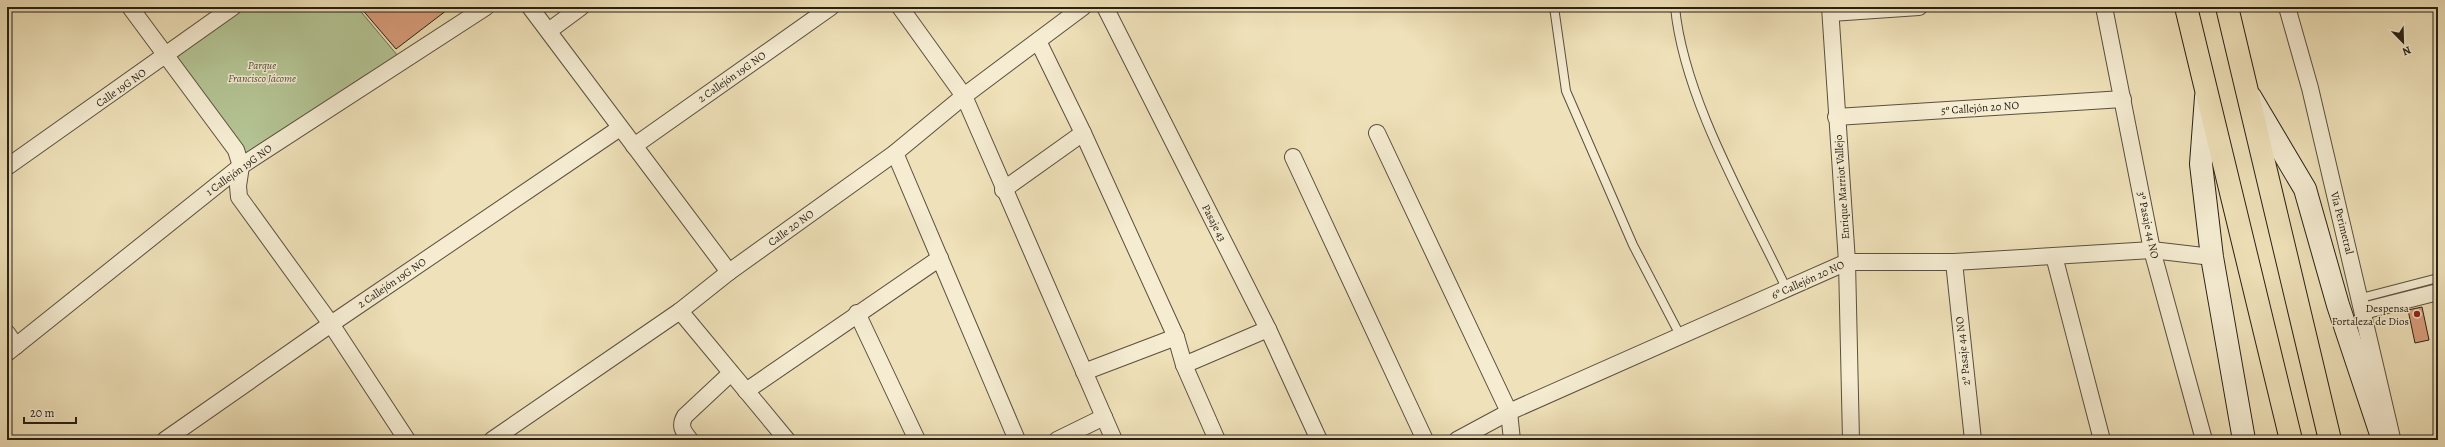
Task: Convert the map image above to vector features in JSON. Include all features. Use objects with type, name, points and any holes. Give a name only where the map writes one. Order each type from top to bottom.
[{"type":"highway","points":[[2186,7],[2291,440]]},
{"type":"highway","points":[[2228,7],[2330,440]]},
{"type":"main road","points":[[2206,91],[2201,164],[2212,257],[2244,440]]},
{"type":"main road","points":[[2248,93],[2305,189],[2338,305],[2383,440]]},
{"type":"street","points":[[130,7],[236,150],[241,166],[238,186],[239,197],[331,324],[407,440]]},
{"type":"street","name":"Calle 19G NO","points":[[7,167],[167,56],[233,7]]},
{"type":"street","name":"1 Callejón 19G NO","points":[[10,344],[241,166],[486,7]]},
{"type":"street","points":[[530,7],[550,30],[620,128],[729,272]]},
{"type":"street","points":[[550,30],[581,7]]},
{"type":"street","name":"2 Callejón 19G NO","points":[[634,146],[831,7]]},
{"type":"street","points":[[900,7],[964,96],[1003,190],[1114,440]]},
{"type":"street","name":"Calle 20 NO","points":[[492,440],[680,311],[729,272],[895,153],[964,96],[1083,7]]},
{"type":"street","name":"Pasaje 43","points":[[1105,7],[1268,329],[1320,440]]},
{"type":"street","points":[[1830,10],[1919,7]]},
{"type":"street","name":"3º Pasaje 44 NO","points":[[2104,7],[2152,250],[2204,440]]},
{"type":"street","name":"Vía Perimetral","points":[[2287,7],[2310,88],[2362,304],[2392,440]]},
{"type":"street","name":"Enrique Marriot Vallejo","points":[[1830,10],[1836,118],[1847,262],[1851,440]]},
{"type":"street","points":[[1038,41],[1083,133],[1176,338],[1184,365],[1217,440]]},
{"type":"street","name":"5º Callejón 20 NO","points":[[1836,118],[2123,99]]},
{"type":"street","name":"2 Callejón 19G NO","points":[[165,440],[331,324],[620,128]]},
{"type":"street","points":[[1003,190],[1083,133]]},
{"type":"street","points":[[1377,133],[1509,412],[1512,440]]},
{"type":"street","points":[[895,153],[1017,440]]},
{"type":"street","points":[[1293,157],[1425,440]]},
{"type":"street","name":"6º Callejón 20 NO","points":[[1457,440],[1509,412],[1787,290],[1847,262],[1954,262],[2152,250],[2212,257]]},
{"type":"street","points":[[2054,256],[2102,440]]},
{"type":"street","points":[[746,391],[857,313],[940,258]]},
{"type":"street","name":"2º Pasaje 44 NO","points":[[1954,262],[1973,440]]},
{"type":"street","points":[[2362,304],[2438,292]]},
{"type":"street","points":[[680,311],[787,440]]},
{"type":"street","points":[[857,313],[917,440]]},
{"type":"street","points":[[1184,365],[1268,329]]},
{"type":"street","points":[[1084,372],[1176,338]]},
{"type":"street","points":[[690,440],[682,431],[681,422],[685,416],[731,373]]},
{"type":"street","points":[[1057,440],[1104,417]]},
{"type":"lane","points":[[1554,7],[1566,91],[1633,245],[1681,337]]},
{"type":"lane","points":[[1675,7],[1678,31],[1700,103],[1723,159],[1787,290]]},
{"type":"lane","points":[[2362,304],[2438,278]]},
{"type":"green space","name":"Parque Francisco Jácome","points":[[245,7],[357,7],[398,56],[361,78],[246,156],[177,57]]},
{"type":"building","points":[[360,7],[451,7],[396,49]]},
{"type":"building","points":[[2422,307],[2429,340],[2415,343],[2408,310]]},
{"type":"place","name":"Despensa Fortaleza de Dios","points":[[2417,314]]}]
